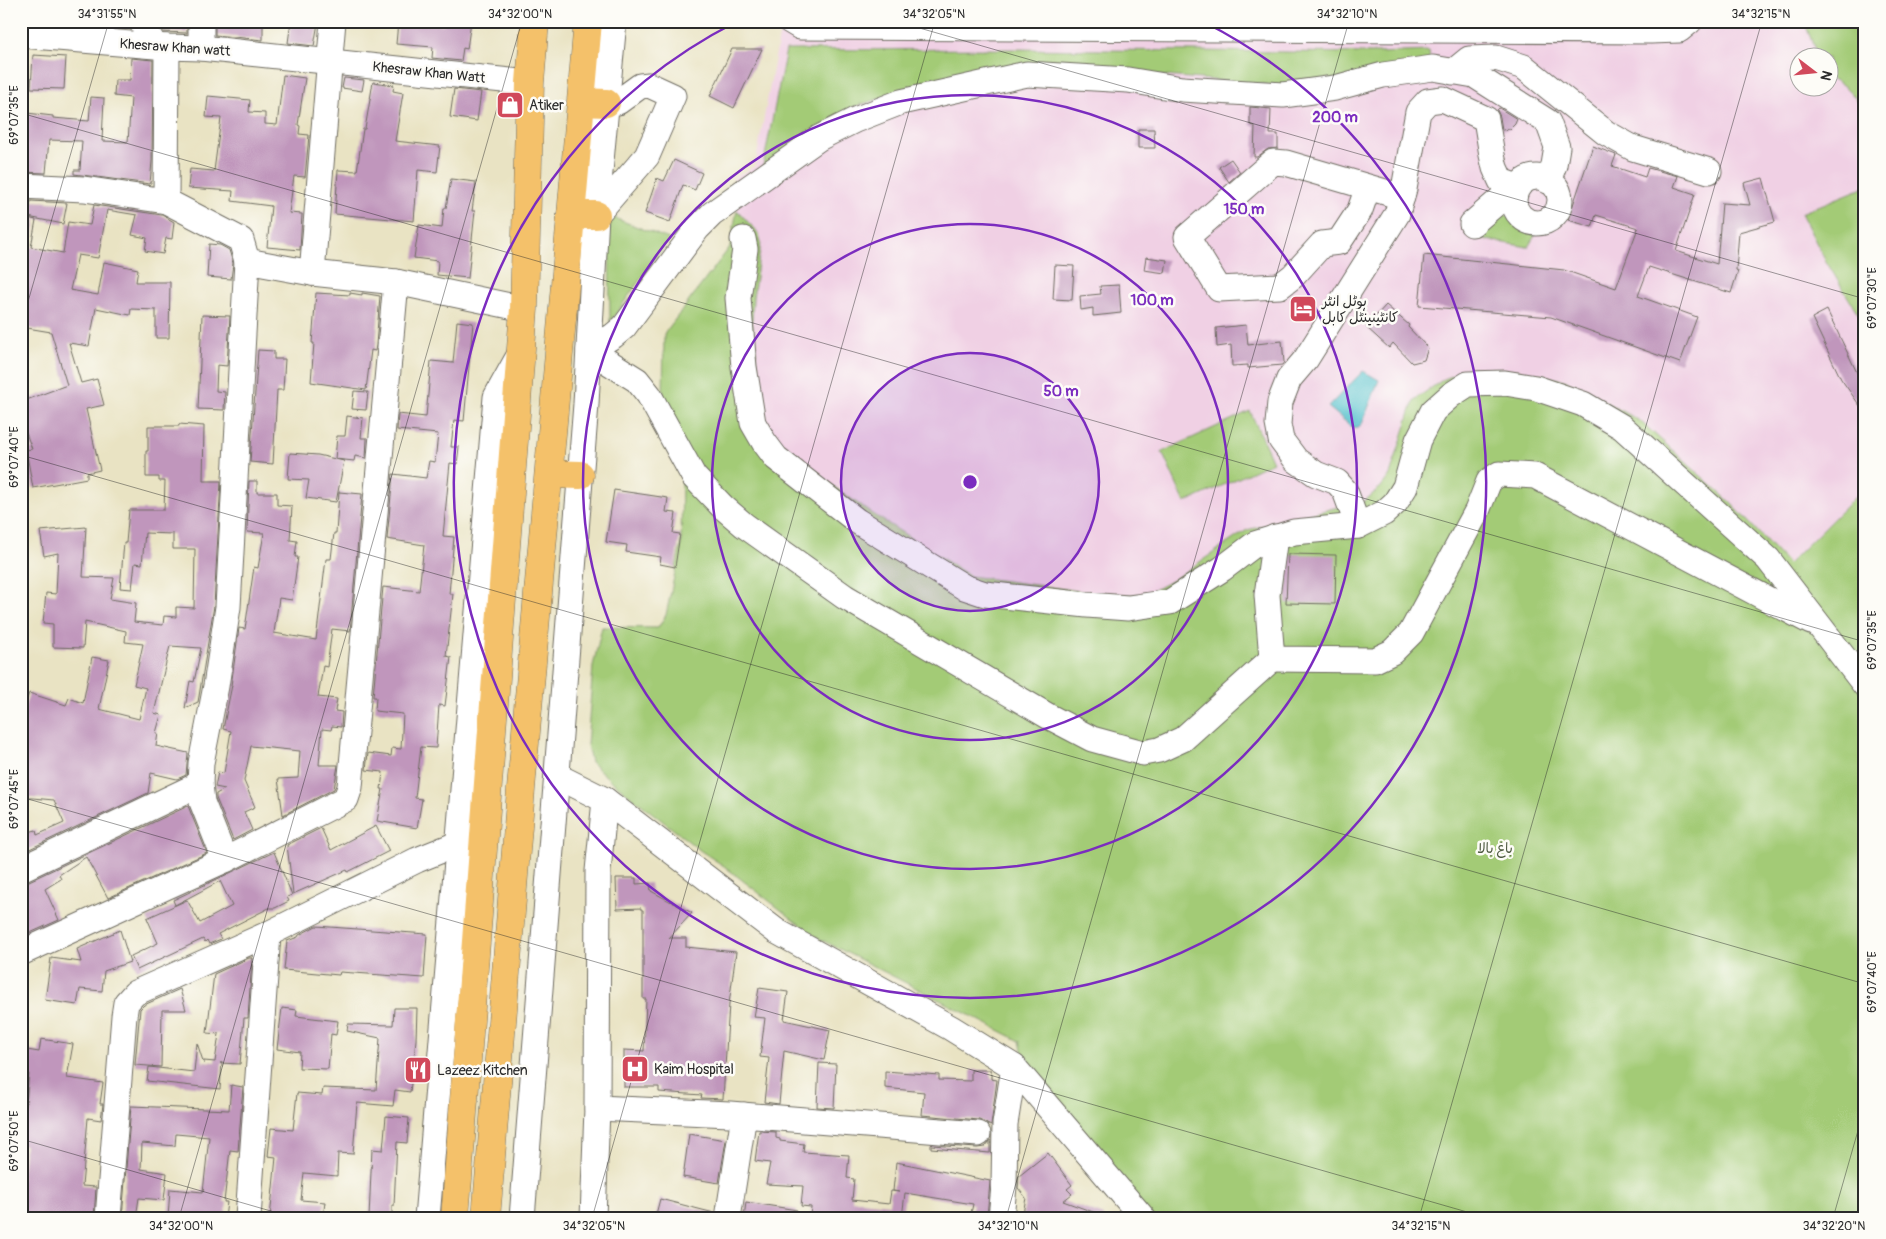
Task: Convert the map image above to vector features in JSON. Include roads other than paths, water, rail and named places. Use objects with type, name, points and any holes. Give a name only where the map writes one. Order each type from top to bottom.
[{"type":"main road","points":[[455,1218],[468,1059],[472,838],[521,352],[524,309],[530,83],[535,21]]},
{"type":"main road","points":[[486,1218],[549,474],[584,215],[594,102],[588,21]]},
{"type":"main road","points":[[549,474],[580,475]]},
{"type":"main road","points":[[468,1059],[499,1061]]},
{"type":"street","points":[[141,21],[161,46],[166,201]]},
{"type":"street","points":[[201,21],[201,48]]},
{"type":"street","points":[[312,273],[333,21]]},
{"type":"street","points":[[522,1218],[589,350],[584,215],[646,156],[673,96],[649,86],[640,86],[618,102],[594,102],[614,21]]},
{"type":"street","points":[[790,21],[800,27],[1488,26],[1651,31],[1679,30],[1690,21]]},
{"type":"street","name":"Khesraw Khan watt","points":[[21,35],[201,48],[329,61]]},
{"type":"street","points":[[1453,72],[1469,59],[1496,58],[1524,67],[1613,137],[1633,148],[1709,171]]},
{"type":"street","name":"Khesraw Khan Watt","points":[[329,61],[530,83]]},
{"type":"street","points":[[589,350],[624,327],[697,229],[712,214],[819,138],[855,120],[901,102],[1027,74],[1128,80],[1182,89],[1283,95],[1335,88],[1383,75],[1433,68],[1474,75],[1548,122],[1557,147],[1554,165],[1548,180]]},
{"type":"street","points":[[1358,526],[1345,491],[1341,486],[1337,482],[1316,474],[1296,460],[1281,440],[1278,424],[1280,402],[1289,379],[1306,359],[1397,214],[1418,112],[1428,101],[1443,99],[1486,119],[1495,168],[1501,181],[1516,191]]},
{"type":"street","points":[[1368,187],[1360,210],[1339,242],[1322,244],[1293,276],[1280,286],[1219,289],[1187,237],[1273,162],[1286,163],[1368,187],[1402,197]]},
{"type":"street","points":[[1472,224],[1502,198],[1516,191],[1523,181],[1533,177],[1541,177],[1548,180],[1556,188],[1560,200],[1558,209],[1553,216],[1545,221],[1537,223],[1523,218],[1515,207],[1516,191]]},
{"type":"street","points":[[21,186],[84,189],[166,201],[241,240],[246,261],[228,607],[200,784],[202,802],[225,860]]},
{"type":"street","points":[[743,239],[745,249],[738,298],[744,367],[753,423],[764,442],[776,458],[857,521],[964,587],[985,594],[1128,608],[1170,602],[1222,569],[1255,544],[1294,532],[1358,526],[1384,513],[1395,502],[1405,487],[1418,440],[1433,411],[1451,395],[1468,384],[1505,383],[1536,388],[1583,404],[1622,427],[1768,559],[1865,684]]},
{"type":"street","points":[[246,261],[312,273],[396,282],[524,309]]},
{"type":"street","points":[[21,953],[225,860],[346,799],[350,787],[396,282]]},
{"type":"street","points":[[589,350],[636,380],[649,395],[694,476],[722,507],[744,525],[845,597],[1048,716],[1092,739],[1143,753],[1159,750],[1184,739],[1272,659],[1375,660],[1392,652],[1411,633],[1477,511],[1489,481],[1499,474],[1535,476],[1820,627]]},
{"type":"street","points":[[1272,659],[1267,594],[1275,537]]},
{"type":"street","points":[[557,776],[605,800],[776,931],[951,1028],[1014,1067],[1137,1215]]},
{"type":"street","points":[[21,869],[200,784]]},
{"type":"street","points":[[593,1218],[597,1108],[598,871],[605,800]]},
{"type":"street","points":[[108,1218],[126,1003],[135,993],[268,934],[417,860],[472,838],[427,1218]]},
{"type":"street","points":[[248,1218],[268,934]]},
{"type":"street","points":[[1001,1218],[1004,1186],[1005,1124],[1014,1067]]},
{"type":"street","points":[[597,1108],[744,1115],[978,1134]]},
{"type":"street","points":[[728,1218],[744,1115]]},
{"type":"water","points":[[1363,371],[1379,380],[1362,424],[1357,428],[1352,427],[1328,407]]},
{"type":"place","name":"Atiker","points":[[510,105]]},
{"type":"place","name":"ہوٹل انٹر کانٹینینٹل کابل","points":[[1303,309]]},
{"type":"place","name":"Kaim Hospital","points":[[635,1069]]},
{"type":"place","name":"Lazeez Kitchen","points":[[418,1070]]},
{"type":"park label","name":"باغ بالا","points":[[1495,848]]}]
